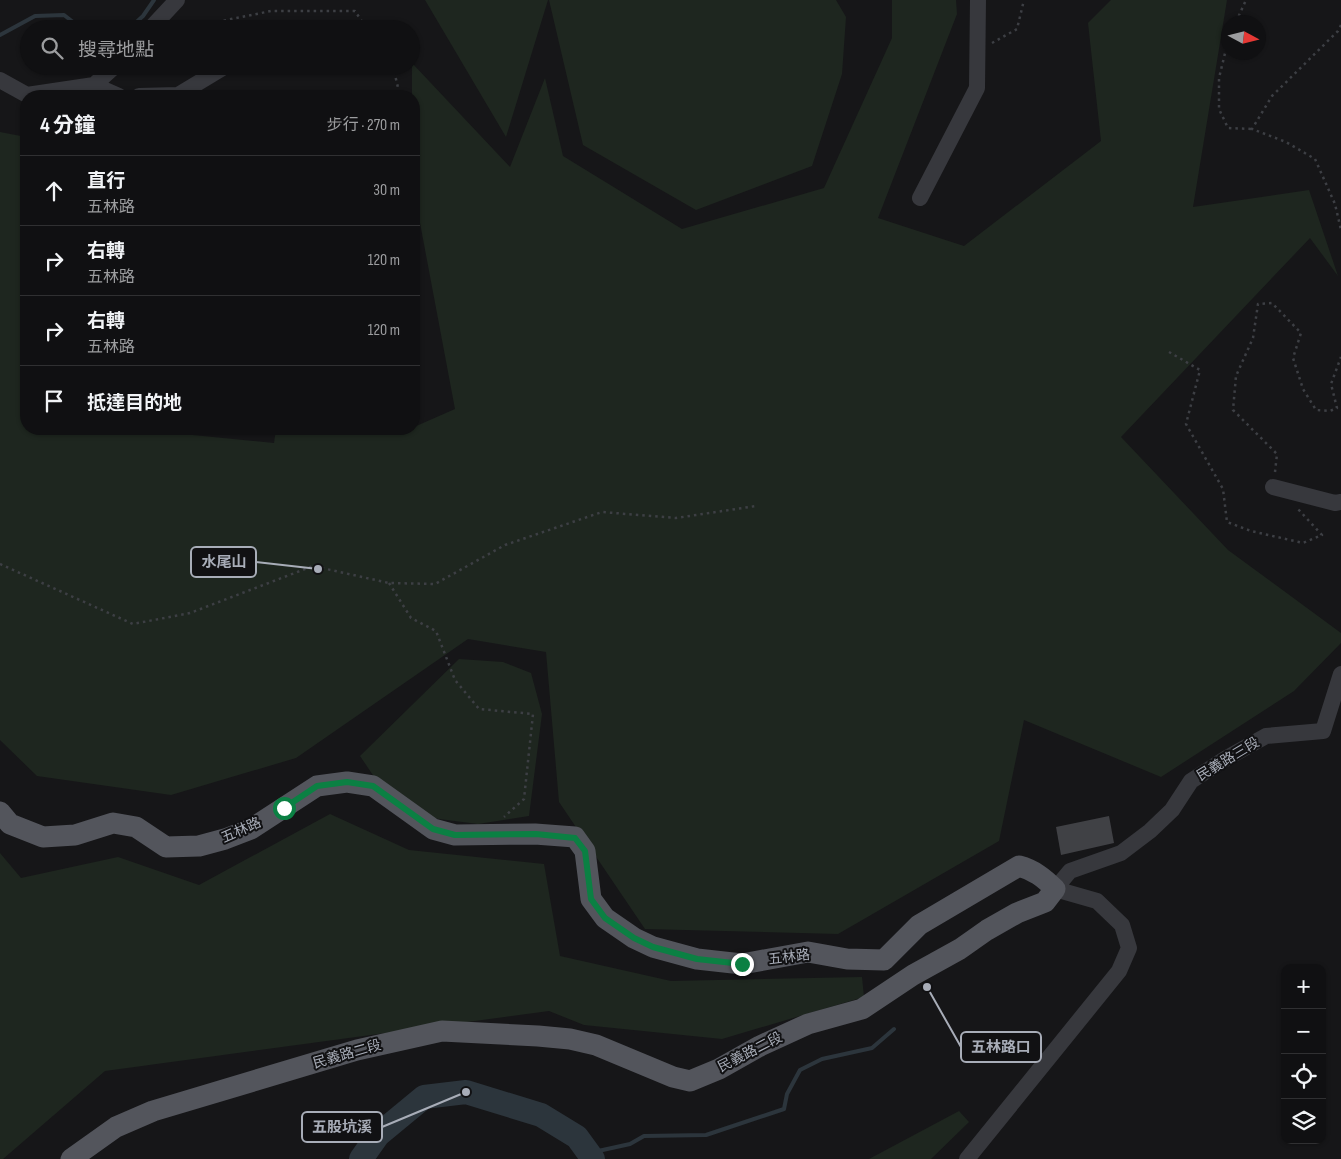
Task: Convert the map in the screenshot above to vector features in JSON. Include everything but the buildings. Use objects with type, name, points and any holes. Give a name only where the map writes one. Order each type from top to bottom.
[{"type":"main road","name":"五林路","points":[[0,812],[10,824],[43,837],[75,835],[113,823],[136,828],[166,847],[199,846],[225,840],[251,829],[317,786],[347,782],[373,786],[433,829],[455,835],[536,834],[575,838],[585,851],[591,899],[605,918],[634,938],[653,947],[697,959],[742,964],[808,952],[847,959],[884,960],[919,925],[1019,866],[1032,870],[1055,889]]},
{"type":"main road","name":"民義路二段","points":[[71,1159],[116,1127],[152,1110],[356,1050],[442,1031],[570,1039],[596,1045],[673,1077],[690,1081],[719,1069],[760,1046],[808,1024],[862,1009],[913,975],[960,949],[987,930],[1017,913],[1045,902],[1055,889]]},
{"type":"street","points":[[158,20],[177,0]]},
{"type":"street","points":[[920,198],[977,88],[978,0]]},
{"type":"street","points":[[57,90],[94,84],[104,75]]},
{"type":"street","points":[[186,90],[211,75]]},
{"type":"street","points":[[0,80],[20,91]]},
{"type":"street","points":[[94,84],[106,90]]},
{"type":"street","points":[[1273,488],[1334,503],[1341,502]]},
{"type":"street","name":"民義路三段","points":[[1055,889],[1070,871],[1121,853],[1150,831],[1172,810],[1191,781],[1225,759],[1266,736],[1323,731],[1341,674]]},
{"type":"street","points":[[967,1159],[1119,970],[1129,948],[1122,925],[1097,901],[1055,889]]},
{"type":"path","points":[[978,51],[1017,29],[1024,0]]},
{"type":"path","points":[[1239,15],[1246,0]]},
{"type":"path","points":[[226,20],[270,11],[355,11],[361,20]]},
{"type":"path","points":[[1252,129],[1272,96],[1338,31],[1341,24]]},
{"type":"path","points":[[1223,60],[1219,78],[1219,108],[1228,128],[1252,129],[1286,142],[1315,159],[1335,204],[1341,230]]},
{"type":"path","points":[[395,75],[399,90]]},
{"type":"path","points":[[1273,488],[1277,454],[1233,410],[1236,376],[1253,338],[1258,304],[1272,303],[1301,333],[1293,358],[1303,388],[1316,410],[1330,411],[1336,408],[1331,384],[1341,357]]},
{"type":"path","points":[[1170,352],[1200,370],[1186,424],[1223,489],[1228,522],[1251,531],[1302,543],[1322,535],[1294,505]]},
{"type":"path","points":[[0,564],[133,624],[190,613],[313,566],[389,583],[435,584],[505,545],[602,512],[676,518],[756,506]]},
{"type":"path","points":[[389,583],[411,618],[436,631],[456,680],[479,709],[533,714],[524,799],[484,834]]},
{"type":"shaded area","points":[[425,0],[548,0],[506,137]]},
{"type":"shaded area","points":[[549,0],[836,0],[846,17],[842,74],[812,166],[696,210],[583,145]]},
{"type":"shaded area","points":[[892,0],[956,0],[957,14],[878,218],[964,246],[1101,141],[1088,23],[1111,0],[1227,0],[1225,15],[1221,15],[1221,37],[1193,207],[1309,190],[1338,276],[1310,238],[1121,437],[1228,550],[1341,633],[1341,643],[1294,691],[1161,777],[1024,720],[999,841],[838,934],[645,929],[559,802],[546,652],[468,639],[296,758],[171,795],[37,776],[0,740],[0,132],[20,136],[20,435],[193,435],[274,443],[275,435],[420,435],[420,424],[455,409],[420,223],[420,90],[412,90],[412,75],[420,75],[420,71],[510,167],[545,78],[563,156],[682,229],[824,188],[892,38]]},
{"type":"shaded area","points":[[459,659],[503,662],[531,673],[542,714],[529,816],[478,824],[416,816],[381,787],[360,756]]},
{"type":"shaded area","points":[[330,814],[409,850],[544,864],[560,956],[671,981],[862,977],[864,997],[722,1039],[584,1025],[549,1011],[105,1071],[3,1159],[0,1159],[0,853],[21,878],[118,857],[199,885]]},
{"type":"shaded area","points":[[959,1111],[969,1122],[931,1159],[869,1159]]},
{"type":"waterway","points":[[139,20],[154,0]]},
{"type":"waterway","points":[[28,20],[35,16],[64,15],[70,20]]},
{"type":"waterway","points":[[0,35],[20,24]]},
{"type":"waterway","points":[[589,1153],[630,1144],[644,1136],[706,1135],[784,1109],[787,1094],[800,1070],[822,1059],[872,1048],[894,1029]]},
{"type":"waterway","points":[[361,1159],[378,1135],[424,1097],[466,1092],[541,1115],[577,1137],[593,1159]]},
{"type":"place","name":"水尾山","points":[[318,569]]},
{"type":"place","name":"五林路口","points":[[927,987]]},
{"type":"place","name":"五股坑溪","points":[[466,1092]]},
{"type":"route","points":[[284,808],[317,786],[347,782],[373,786],[433,829],[455,835],[536,834],[575,838],[585,851],[591,899],[605,918],[634,938],[653,947],[697,959],[742,964]]}]
